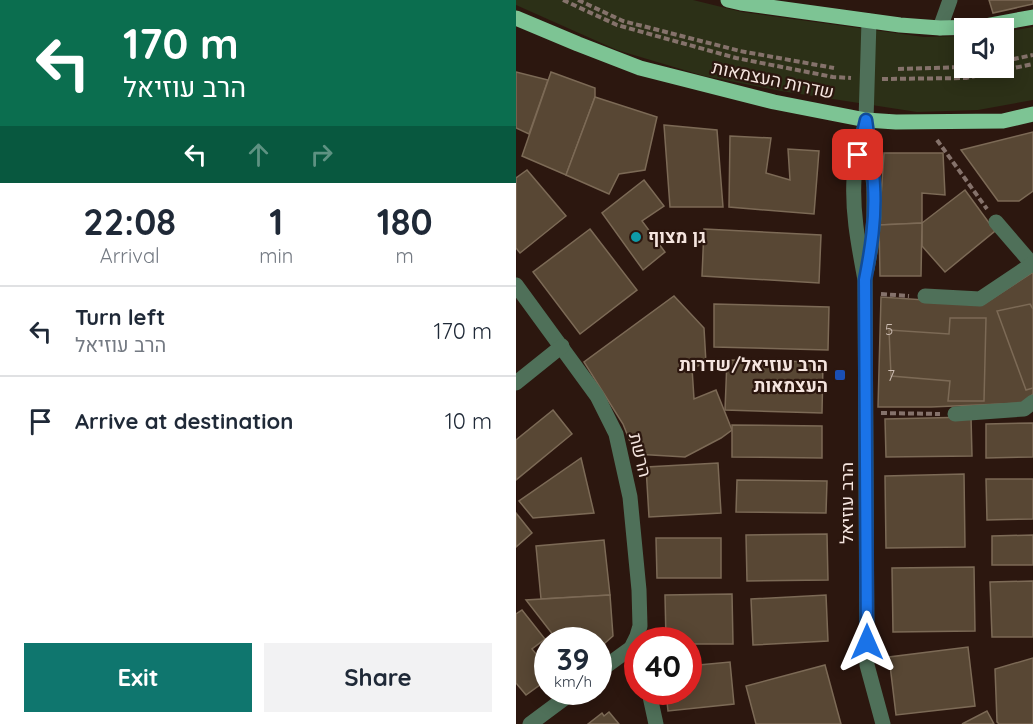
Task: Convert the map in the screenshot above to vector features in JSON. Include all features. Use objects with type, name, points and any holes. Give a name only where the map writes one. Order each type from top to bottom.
[{"type":"main road","points":[[728,0],[900,26],[979,27],[1033,17]]},
{"type":"main road","name":"שדרות העצמאות","points":[[516,18],[640,68],[774,102],[866,120],[1004,121],[1033,114]]},
{"type":"street","points":[[940,28],[950,0]]},
{"type":"street","name":"הרב עוזיאל","points":[[869,21],[866,120],[854,177],[854,203],[865,287],[867,665],[884,724]]},
{"type":"street","points":[[925,296],[980,299],[1032,265],[996,222]]},
{"type":"street","name":"הרשת","points":[[516,285],[597,396],[616,434],[630,497],[640,627]]},
{"type":"street","points":[[516,383],[562,346]]},
{"type":"street","points":[[955,414],[1024,409],[1033,402]]},
{"type":"street","points":[[530,724],[556,705]]},
{"type":"street","points":[[652,705],[656,724]]},
{"type":"path","points":[[563,0],[618,25],[736,58],[833,78],[898,80],[966,78],[1033,64]]},
{"type":"path","points":[[578,0],[623,21],[740,51],[834,68]]},
{"type":"path","points":[[1014,59],[1033,55]]},
{"type":"path","points":[[898,69],[954,67]]},
{"type":"path","points":[[925,122],[996,222]]},
{"type":"path","points":[[865,287],[925,296]]},
{"type":"path","points":[[866,413],[955,414]]},
{"type":"green space","points":[[516,0],[693,0],[742,12],[924,37],[954,36],[954,78],[1014,78],[1014,30],[1033,27],[1033,100],[978,110],[917,112],[781,91],[704,76],[617,50],[516,5]]},
{"type":"building","points":[[989,0],[1033,0],[1033,4],[993,13]]},
{"type":"building","points":[[516,72],[548,80],[529,134],[516,128]]},
{"type":"building","points":[[551,72],[595,88],[595,97],[566,175],[522,156]]},
{"type":"building","points":[[595,97],[657,117],[645,170],[619,174],[609,194],[566,175]]},
{"type":"building","points":[[664,125],[717,130],[723,207],[670,207]]},
{"type":"building","points":[[1033,132],[1033,191],[1019,201],[998,201],[961,150]]},
{"type":"building","points":[[730,136],[771,138],[766,173],[790,180],[788,149],[819,151],[814,214],[729,207]]},
{"type":"building","points":[[884,153],[943,153],[945,195],[922,193],[922,223],[879,225]]},
{"type":"building","points":[[527,170],[566,216],[520,253],[516,248],[516,178]]},
{"type":"building","name":"גן מצוף","points":[[644,180],[664,206],[642,221],[665,252],[643,270],[602,213]]},
{"type":"building","points":[[965,190],[995,231],[945,272],[922,246],[922,223]]},
{"type":"building","points":[[922,223],[921,276],[880,276],[879,225]]},
{"type":"building","points":[[590,229],[637,290],[580,334],[533,272]]},
{"type":"building","points":[[704,229],[821,235],[819,283],[702,276]]},
{"type":"building","points":[[1033,272],[1033,394],[1022,403],[878,407],[881,297],[984,304]]},
{"type":"building","points":[[674,296],[704,328],[706,363],[692,368],[694,399],[716,390],[732,430],[685,457],[635,454],[623,424],[584,362]]},
{"type":"building","points":[[714,304],[829,307],[828,350],[714,347]]},
{"type":"building","points":[[1030,304],[1033,309],[1033,388],[1026,390],[997,311]]},
{"type":"building","points":[[950,318],[986,318],[984,401],[948,401],[950,381],[891,376],[889,330],[949,334]]},
{"type":"building","points":[[727,360],[823,362],[822,413],[725,410]]},
{"type":"building","points":[[553,410],[572,434],[516,480],[516,440]]},
{"type":"building","points":[[971,417],[972,456],[886,457],[885,419]]},
{"type":"building","points":[[1033,423],[1033,457],[986,458],[986,424]]},
{"type":"building","points":[[732,425],[822,426],[822,458],[732,457]]},
{"type":"building","points":[[581,458],[594,513],[533,518],[519,501]]},
{"type":"building","points":[[718,463],[721,513],[649,517],[646,467]]},
{"type":"building","points":[[964,474],[965,547],[886,548],[885,476]]},
{"type":"building","points":[[986,479],[1033,479],[1033,519],[987,520]]},
{"type":"building","points":[[737,480],[827,481],[826,513],[736,512]]},
{"type":"building","points":[[516,513],[532,533],[516,547]]},
{"type":"building","points":[[827,534],[828,580],[747,581],[746,535]]},
{"type":"building","points":[[1033,535],[1033,565],[992,565],[992,536]]},
{"type":"building","points":[[656,538],[721,538],[721,578],[657,578]]},
{"type":"building","points":[[604,540],[610,595],[541,599],[536,546]]},
{"type":"building","points":[[974,567],[975,631],[893,632],[892,568]]},
{"type":"building","points":[[1033,581],[1033,637],[992,637],[990,582]]},
{"type":"building","points":[[732,594],[733,644],[702,644],[702,627],[666,627],[665,595]]},
{"type":"building","points":[[610,595],[613,636],[612,627],[547,627],[526,600]]},
{"type":"building","points":[[826,595],[828,641],[753,645],[751,599]]},
{"type":"building","points":[[522,610],[535,627],[532,649],[534,652],[534,689],[526,695],[516,683],[516,614]]},
{"type":"building","points":[[968,647],[975,706],[896,715],[889,657]]},
{"type":"building","points":[[1033,658],[1033,724],[999,724],[997,722],[995,669]]},
{"type":"building","points":[[730,662],[734,704],[668,711],[667,705],[702,705],[702,665]]},
{"type":"building","points":[[825,665],[841,724],[756,724],[746,686]]},
{"type":"building","points":[[987,711],[994,724],[962,724]]},
{"type":"building","points":[[609,712],[619,724],[588,724],[602,713],[604,716]]},
{"type":"place","name":"גן מצוף","points":[[636,237]]},
{"type":"place","name":"הרב עוזיאל/שדרות העצמאות","points":[[840,375]]},
{"type":"route","points":[[858,155],[866,120],[874,187],[874,218],[865,280],[867,642]]}]
